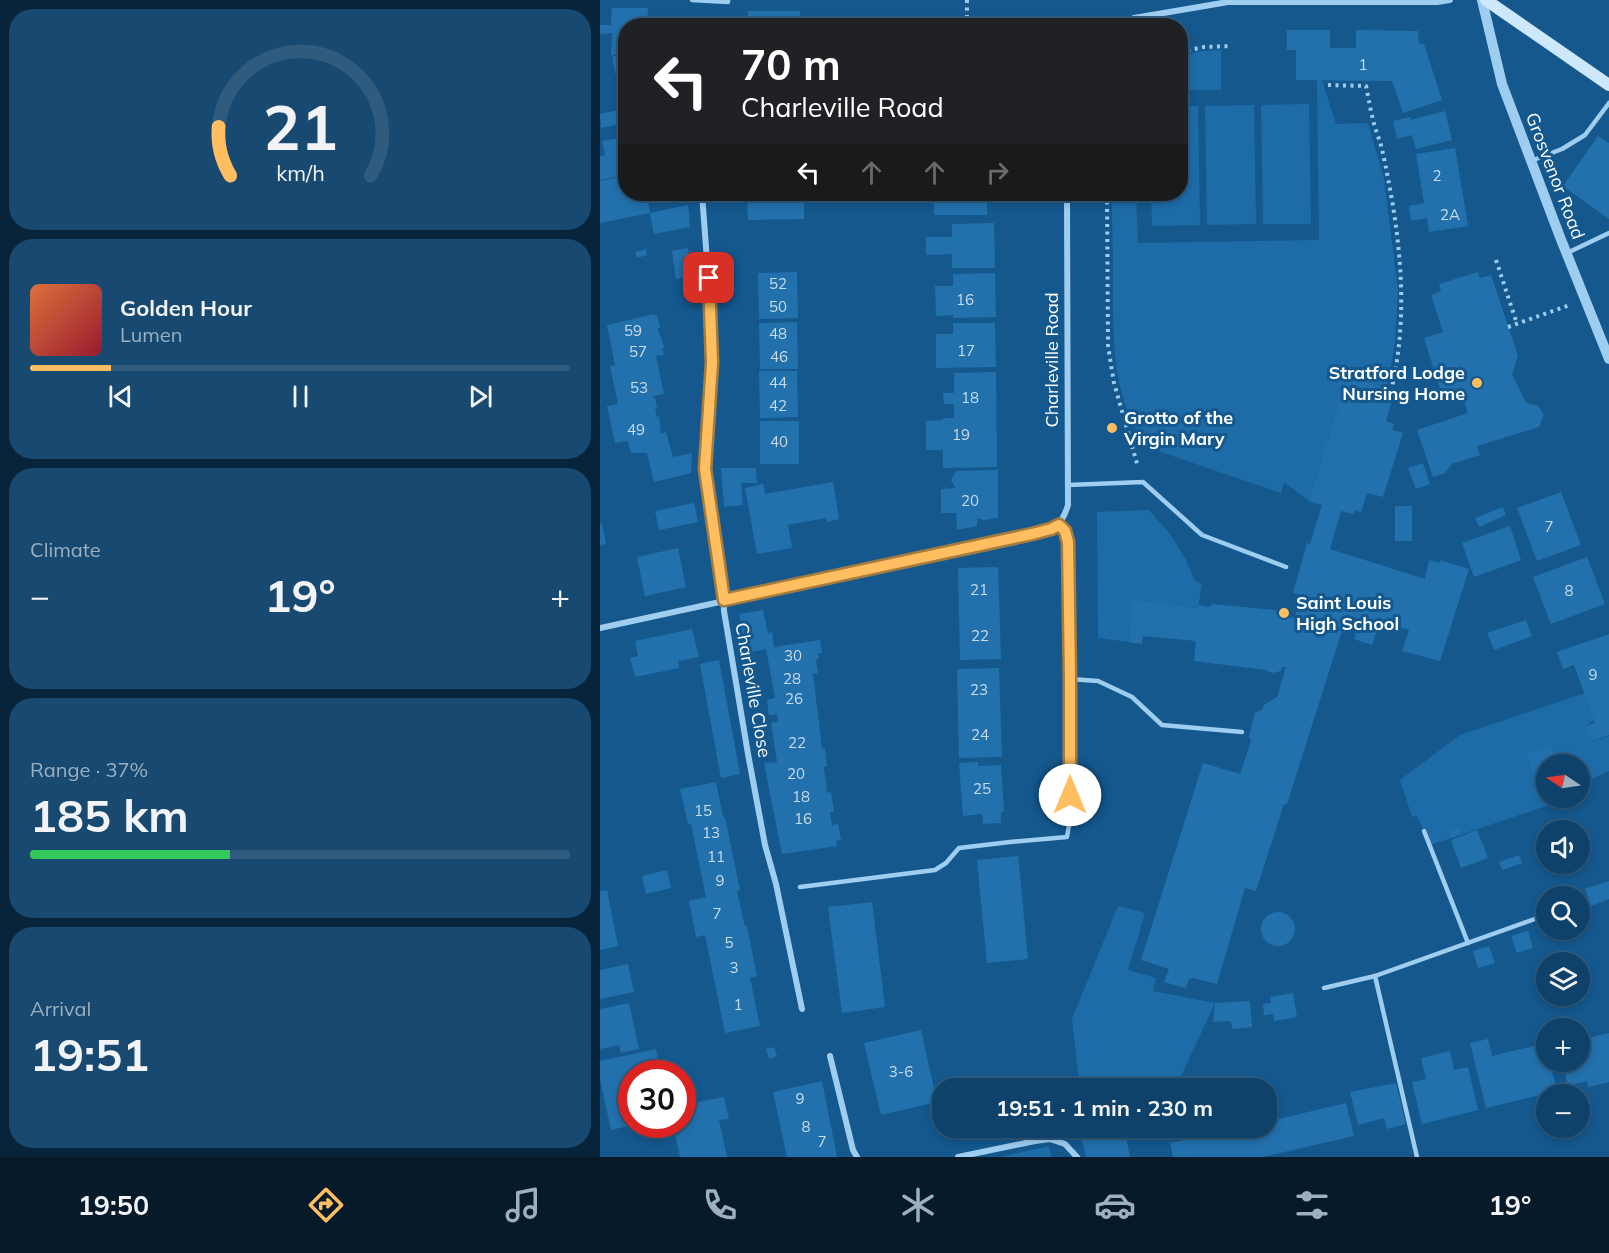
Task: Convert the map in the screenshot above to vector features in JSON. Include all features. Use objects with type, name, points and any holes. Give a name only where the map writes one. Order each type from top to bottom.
[{"type":"main road","points":[[1484,0],[1609,86]]},
{"type":"street","points":[[1134,18],[1228,1],[1450,0]]},
{"type":"street","name":"Grosvenor Road","points":[[1484,0],[1502,84],[1609,359]]},
{"type":"street","name":"Charleville Close","points":[[703,201],[712,363],[705,469],[735,675],[765,845],[776,884],[802,1009]]},
{"type":"street","name":"Charleville Road","points":[[1059,525],[1068,505],[1067,201]]},
{"type":"street","points":[[600,628],[1032,534],[1059,525],[1065,531],[1068,542],[1070,819]]},
{"type":"street","points":[[830,1056],[853,1150],[857,1157]]},
{"type":"street","points":[[958,1157],[1050,1139],[1065,1144],[1077,1157]]},
{"type":"lane","points":[[692,0],[728,2],[728,0]]},
{"type":"lane","points":[[1531,160],[1562,149],[1585,135],[1609,103]]},
{"type":"lane","points":[[1567,253],[1609,232]]},
{"type":"lane","points":[[1068,485],[1143,482],[1202,535],[1286,567]]},
{"type":"lane","points":[[1070,678],[1098,681],[1132,697],[1162,725],[1242,732]]},
{"type":"lane","points":[[800,887],[935,870],[946,863],[959,848],[1067,837],[1070,819]]},
{"type":"lane","points":[[1424,831],[1468,943]]},
{"type":"lane","points":[[1324,988],[1375,976],[1536,919]]},
{"type":"lane","points":[[1375,976],[1417,1157]]},
{"type":"path","points":[[967,0],[967,16]]},
{"type":"path","points":[[1188,50],[1204,46],[1231,46]]},
{"type":"path","points":[[1328,86],[1366,86],[1388,176],[1402,290],[1401,328],[1392,387]]},
{"type":"path","points":[[1107,201],[1108,346],[1114,383],[1143,482]]},
{"type":"path","points":[[1496,260],[1516,324]]},
{"type":"path","points":[[1508,327],[1556,309]]},
{"type":"shaded area","points":[[1221,50],[1221,90],[1188,90],[1188,54]]},
{"type":"shaded area","points":[[1317,80],[1322,80],[1336,124],[1368,123],[1384,179],[1398,290],[1395,343],[1387,388],[1349,376],[1309,501],[1284,482],[1281,493],[1149,448],[1127,411],[1117,369],[1113,324],[1112,201],[1136,201],[1138,243],[1319,240]]},
{"type":"shaded area","points":[[1309,104],[1311,224],[1263,224],[1261,105]]},
{"type":"shaded area","points":[[1254,105],[1256,224],[1207,225],[1205,106]]},
{"type":"shaded area","points":[[1188,106],[1198,106],[1200,225],[1152,226],[1151,201],[1188,201]]},
{"type":"shaded area","points":[[1149,510],[1170,534],[1186,560],[1195,581],[1202,584],[1198,608],[1134,601],[1129,642],[1098,638],[1097,512]]},
{"type":"shaded area","points":[[1585,693],[1594,720],[1586,726],[1591,741],[1609,736],[1609,771],[1590,780],[1590,754],[1536,754],[1536,808],[1540,808],[1430,845],[1417,816],[1412,817],[1400,780],[1460,735]]},
{"type":"shaded area","points":[[1118,906],[1145,913],[1128,970],[1156,978],[1153,991],[1215,1003],[1180,1078],[1079,1078],[1072,1019]]},
{"type":"shaded area","points":[[1049,1146],[1052,1157],[1001,1157]]},
{"type":"building","points":[[612,8],[648,8],[647,18],[618,18],[618,54],[611,56],[612,33],[600,34],[600,25],[611,25]]},
{"type":"building","points":[[748,11],[800,11],[800,18],[748,18]]},
{"type":"building","points":[[1287,30],[1330,30],[1330,48],[1356,48],[1356,30],[1418,31],[1419,44],[1424,44],[1442,100],[1403,113],[1392,81],[1296,80],[1296,50],[1287,50]]},
{"type":"building","points":[[618,55],[618,85],[612,57]]},
{"type":"building","points":[[618,110],[618,125],[601,128],[600,114]]},
{"type":"building","points":[[1445,111],[1452,140],[1416,149],[1412,135],[1397,139],[1393,121],[1410,117],[1410,120]]},
{"type":"building","points":[[1598,136],[1609,143],[1609,219],[1563,186]]},
{"type":"building","points":[[618,138],[618,177],[600,180],[600,156],[605,155],[602,141]]},
{"type":"building","points":[[1455,148],[1468,226],[1429,232],[1427,218],[1411,221],[1409,206],[1424,203],[1416,154]]},
{"type":"building","points":[[618,178],[618,201],[648,201],[650,213],[600,223],[600,181]]},
{"type":"building","points":[[747,201],[804,201],[804,219],[748,220]]},
{"type":"building","points":[[934,201],[994,201],[987,202],[987,215],[934,215]]},
{"type":"building","points":[[688,205],[690,227],[654,234],[650,213]]},
{"type":"building","points":[[994,223],[995,268],[952,268],[952,254],[926,255],[926,237],[952,237],[952,224]]},
{"type":"building","points":[[688,248],[691,276],[676,279],[672,251]]},
{"type":"building","points":[[646,249],[647,255],[637,258],[635,252]]},
{"type":"building","points":[[797,272],[798,318],[759,319],[758,273]]},
{"type":"building","name":"Stratford Lodge Nursing Home","points":[[1478,272],[1480,278],[1491,275],[1518,356],[1512,374],[1526,403],[1538,406],[1544,415],[1539,427],[1477,446],[1480,455],[1452,464],[1445,473],[1433,477],[1417,430],[1468,413],[1461,392],[1443,398],[1424,338],[1443,332],[1431,295],[1441,291],[1439,284]]},
{"type":"building","points":[[995,273],[996,317],[936,316],[935,286],[953,286],[953,274]]},
{"type":"building","points":[[655,314],[664,348],[662,349],[664,355],[656,356],[664,394],[653,396],[661,434],[666,432],[673,457],[692,453],[691,473],[654,482],[647,453],[631,453],[628,441],[615,443],[607,406],[618,404],[610,366],[615,365],[607,325]]},
{"type":"building","points":[[797,322],[798,369],[760,369],[759,323]]},
{"type":"building","points":[[953,323],[995,323],[996,367],[936,368],[936,334],[953,334]]},
{"type":"building","points":[[759,371],[797,371],[798,417],[760,418]]},
{"type":"building","points":[[996,372],[997,467],[943,468],[943,450],[926,450],[926,421],[954,418],[954,404],[944,404],[943,393],[954,393],[954,373]]},
{"type":"building","points":[[1348,376],[1387,388],[1385,394],[1393,397],[1386,421],[1394,424],[1392,430],[1403,433],[1383,497],[1367,493],[1361,512],[1355,510],[1353,514],[1341,511],[1330,549],[1425,579],[1429,560],[1439,563],[1440,560],[1469,569],[1440,661],[1402,651],[1409,630],[1380,621],[1372,645],[1354,639],[1359,622],[1346,618],[1287,804],[1284,804],[1256,891],[1245,888],[1217,984],[1193,978],[1189,979],[1186,988],[1164,982],[1169,969],[1141,960],[1203,763],[1240,774],[1251,741],[1249,736],[1255,713],[1277,697],[1286,667],[1272,673],[1266,670],[1194,661],[1196,641],[1143,636],[1142,644],[1129,642],[1133,600],[1198,608],[1199,605],[1211,607],[1211,604],[1276,610],[1276,614],[1287,615],[1287,618],[1295,617],[1301,595],[1293,593],[1307,543],[1310,544],[1322,505],[1309,501]]},
{"type":"building","points":[[760,421],[799,421],[799,464],[760,464]]},
{"type":"building","points":[[1423,463],[1430,484],[1416,489],[1408,468]]},
{"type":"building","points":[[721,468],[756,468],[757,483],[741,483],[743,505],[724,507]]},
{"type":"building","points":[[998,470],[998,518],[984,520],[977,518],[977,526],[957,530],[956,513],[941,513],[941,489],[956,488],[951,481],[956,471]]},
{"type":"building","points":[[833,482],[839,519],[827,522],[826,518],[788,525],[792,548],[757,554],[745,488],[763,484],[765,494]]},
{"type":"building","points":[[1561,492],[1581,545],[1537,561],[1517,508]]},
{"type":"building","points":[[694,503],[698,522],[659,530],[655,511]]},
{"type":"building","points":[[1395,506],[1412,506],[1412,541],[1395,541]]},
{"type":"building","points":[[1503,507],[1506,515],[1479,527],[1475,518]]},
{"type":"building","points":[[602,523],[606,544],[600,545],[600,524]]},
{"type":"building","points":[[1510,526],[1521,560],[1474,577],[1462,543]]},
{"type":"building","points":[[678,548],[686,587],[645,596],[637,557]]},
{"type":"building","points":[[1587,557],[1605,604],[1551,624],[1533,577]]},
{"type":"building","points":[[998,567],[1001,659],[960,660],[958,568]]},
{"type":"building","points":[[763,610],[768,633],[772,632],[774,647],[820,640],[822,653],[818,653],[819,659],[816,659],[818,673],[813,674],[822,748],[825,749],[826,756],[827,766],[824,767],[827,793],[831,792],[834,812],[830,812],[832,825],[838,824],[841,840],[836,841],[837,846],[782,854],[764,763],[777,762],[771,723],[778,721],[777,714],[769,715],[767,700],[775,698],[766,649],[746,653],[739,614]]},
{"type":"building","points":[[1526,620],[1532,636],[1494,650],[1487,633]]},
{"type":"building","points":[[692,629],[699,657],[678,661],[679,668],[635,677],[630,658],[638,656],[635,641]]},
{"type":"building","points":[[1609,634],[1609,735],[1591,741],[1585,726],[1595,723],[1574,665],[1563,669],[1557,652]]},
{"type":"building","points":[[719,660],[740,774],[721,778],[700,664]]},
{"type":"building","points":[[999,668],[1002,757],[959,758],[957,669]]},
{"type":"building","points":[[1550,745],[1553,754],[1536,754],[1536,768],[1532,770],[1527,754]]},
{"type":"building","points":[[978,762],[978,766],[1001,765],[1004,811],[1001,812],[1001,823],[983,824],[982,814],[963,816],[959,763]]},
{"type":"building","points":[[716,782],[740,890],[737,891],[757,976],[750,978],[760,1026],[725,1033],[705,935],[696,937],[689,901],[706,897],[691,824],[688,824],[680,789]]},
{"type":"building","points":[[1459,827],[1461,834],[1451,838],[1449,831]]},
{"type":"building","points":[[1477,830],[1488,858],[1461,868],[1451,840]]},
{"type":"building","points":[[1519,855],[1522,863],[1502,870],[1499,862]]},
{"type":"building","points":[[1018,856],[1028,959],[987,963],[977,860]]},
{"type":"building","points":[[667,870],[671,888],[646,894],[642,876]]},
{"type":"building","points":[[1609,881],[1609,899],[1591,906],[1590,887]]},
{"type":"building","points":[[607,890],[618,946],[600,950],[600,891]]},
{"type":"building","points":[[872,902],[885,1007],[842,1013],[828,907]]},
{"type":"building","points":[[1278,912],[1290,917],[1295,929],[1290,941],[1278,946],[1266,941],[1261,929],[1266,917]]},
{"type":"building","points":[[1528,931],[1533,948],[1517,953],[1511,936]]},
{"type":"building","points":[[1489,946],[1495,963],[1478,968],[1473,951]]},
{"type":"building","points":[[628,964],[634,992],[600,999],[600,970]]},
{"type":"building","points":[[1293,993],[1297,1017],[1274,1021],[1273,1014],[1264,1015],[1263,1004],[1271,1003],[1270,997]]},
{"type":"building","points":[[1250,1001],[1252,1027],[1232,1029],[1231,1021],[1213,1022],[1215,1003]]},
{"type":"building","points":[[629,1003],[639,1049],[621,1053],[619,1045],[600,1049],[600,1009]]},
{"type":"building","points":[[921,1030],[932,1080],[932,1103],[881,1115],[864,1043]]},
{"type":"building","points":[[1609,1033],[1609,1082],[1590,1087],[1587,1081],[1568,1084],[1564,1072],[1590,1072],[1590,1038]]},
{"type":"building","points":[[1488,1039],[1492,1056],[1536,1045],[1536,1072],[1552,1072],[1555,1084],[1536,1084],[1536,1096],[1486,1108],[1470,1043]]},
{"type":"building","points":[[774,1047],[777,1056],[769,1059],[766,1049]]},
{"type":"building","points":[[656,1049],[658,1060],[618,1060],[618,1128],[611,1130],[600,1079],[600,1061]]},
{"type":"building","points":[[1450,1051],[1454,1070],[1468,1067],[1478,1110],[1422,1124],[1412,1082],[1426,1079],[1421,1058]]},
{"type":"building","points":[[822,1081],[837,1157],[787,1157],[773,1092]]},
{"type":"building","points":[[1396,1083],[1406,1124],[1387,1129],[1384,1118],[1358,1125],[1350,1092]]},
{"type":"building","points":[[724,1097],[729,1119],[719,1120],[727,1157],[680,1157],[676,1138],[696,1138],[696,1102]]},
{"type":"building","points":[[1346,1103],[1354,1136],[1262,1157],[1173,1157],[1170,1143],[1193,1138],[1277,1138],[1277,1119]]},
{"type":"building","points":[[1081,1138],[1126,1138],[1130,1157],[1086,1157]]},
{"type":"place","name":"Stratford Lodge Nursing Home","points":[[1477,383]]},
{"type":"place","name":"Grotto of the Virgin Mary","points":[[1112,428]]},
{"type":"place","name":"Saint Louis High School","points":[[1284,613]]},
{"type":"route","points":[[709,278],[712,363],[705,469],[724,600],[1032,534],[1059,525],[1065,531],[1068,542],[1070,795]]}]
